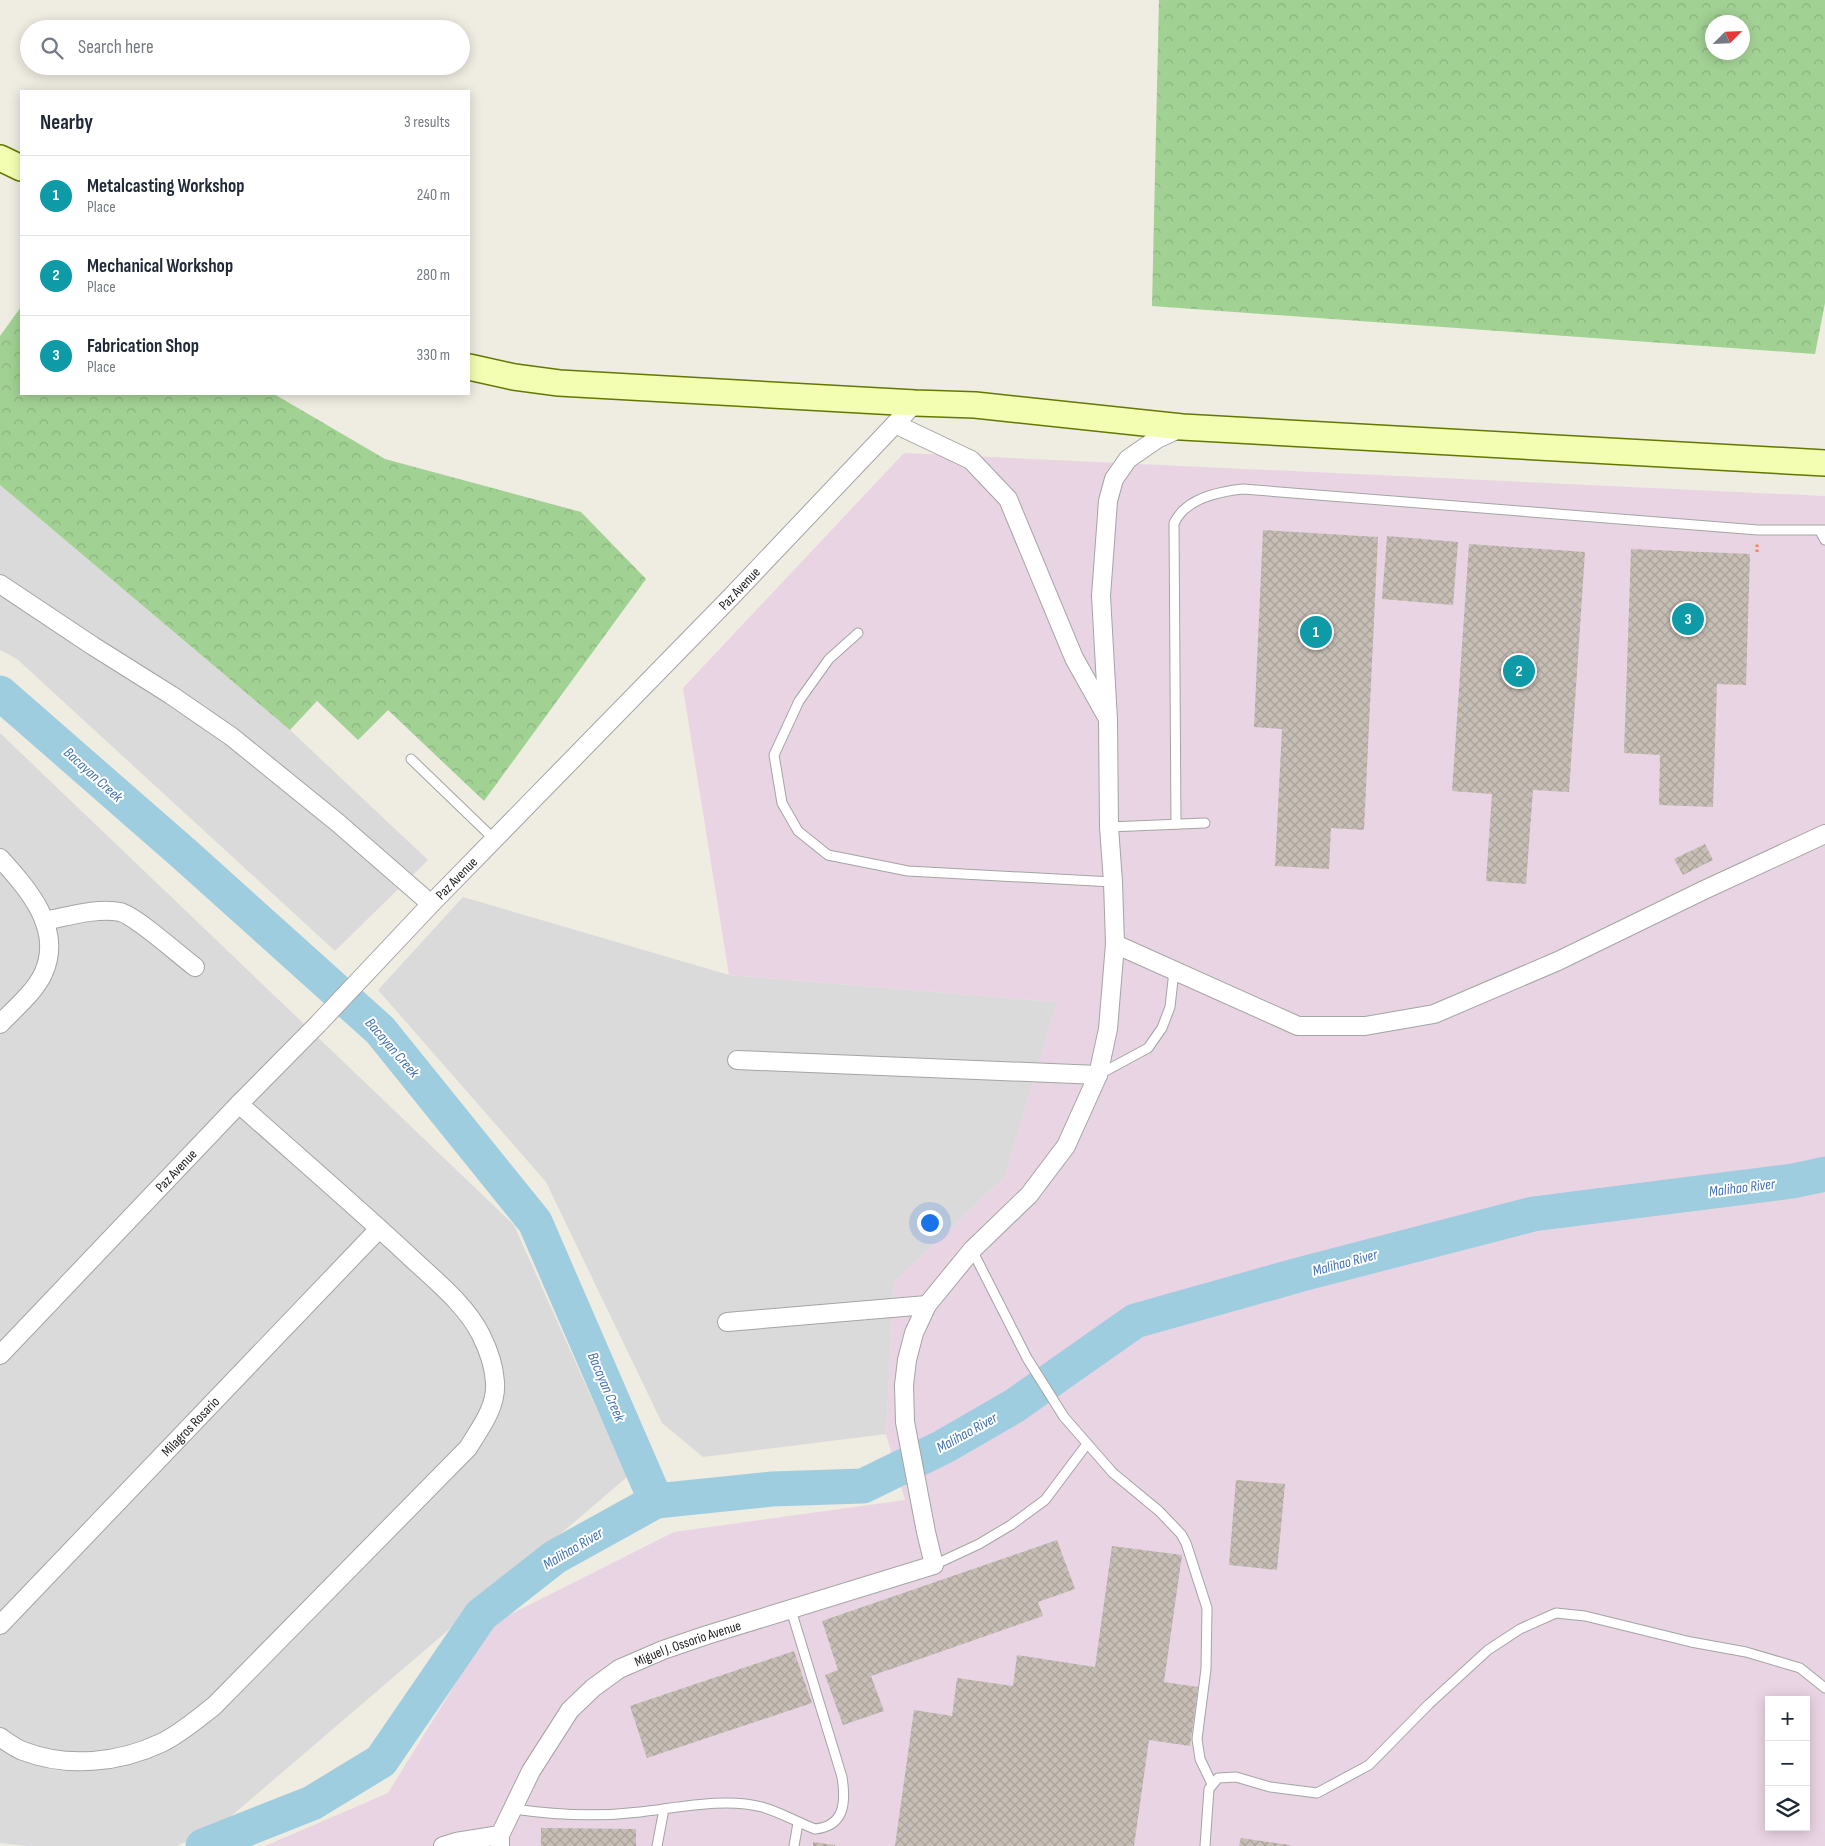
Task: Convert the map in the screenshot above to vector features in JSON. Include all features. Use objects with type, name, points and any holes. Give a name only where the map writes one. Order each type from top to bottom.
[{"type":"street","points":[[0,158],[20,168]]},
{"type":"street","points":[[470,367],[514,378],[559,382],[975,405],[1182,427],[1825,463]]},
{"type":"street","name":"Paz Avenue","points":[[0,1355],[239,1104],[318,1024],[376,961],[916,403]]},
{"type":"street","points":[[895,424],[971,460],[1008,500],[1074,658],[1108,720]]},
{"type":"street","points":[[934,1565],[905,1422],[904,1384],[907,1360],[914,1333],[927,1305],[972,1250],[1028,1196],[1066,1146],[1098,1075],[1108,1030],[1115,944],[1109,827],[1108,720],[1101,596],[1108,501],[1114,479],[1128,459],[1157,439],[1182,427]]},
{"type":"street","points":[[0,584],[232,737],[338,823],[431,904]]},
{"type":"street","points":[[1115,944],[1298,1026],[1366,1026],[1434,1014],[1558,961],[1825,834]]},
{"type":"street","points":[[0,858],[20,880],[39,909],[49,931],[49,952],[43,974],[32,990],[0,1024]]},
{"type":"street","points":[[44,921],[110,911],[122,913],[138,922],[194,967]]},
{"type":"street","points":[[737,1060],[1098,1075]]},
{"type":"street","points":[[0,1737],[22,1750],[51,1759],[106,1761],[161,1743],[185,1729],[214,1706],[468,1448],[484,1422],[492,1404],[496,1384],[493,1365],[481,1334],[456,1301],[379,1229],[239,1104]]},
{"type":"street","name":"Milagros Rosario","points":[[0,1625],[379,1229]]},
{"type":"street","points":[[726,1322],[927,1305]]},
{"type":"street","name":"Miguel J. Ossorio Avenue","points":[[500,1841],[530,1771],[570,1710],[593,1688],[619,1669],[663,1650],[934,1565]]},
{"type":"street","points":[[443,1846],[456,1842],[500,1841]]},
{"type":"lane","points":[[1176,824],[1174,523],[1185,508],[1194,503],[1224,491],[1243,489],[1758,530],[1822,531],[1825,540]]},
{"type":"lane","points":[[858,633],[829,659],[799,701],[774,755],[782,804],[798,831],[828,854],[908,871],[1113,882]]},
{"type":"lane","points":[[411,759],[495,840]]},
{"type":"lane","points":[[1109,827],[1205,823]]},
{"type":"lane","points":[[1098,1075],[1148,1048],[1162,1028],[1170,1007],[1174,971]]},
{"type":"lane","points":[[972,1250],[1028,1358],[1064,1417],[1113,1473],[1159,1511],[1181,1534],[1194,1564],[1207,1608],[1206,1669],[1198,1739],[1200,1759],[1212,1784]]},
{"type":"lane","points":[[934,1565],[979,1544],[1011,1525],[1045,1500],[1087,1444]]},
{"type":"lane","points":[[514,1809],[574,1815],[737,1804],[762,1807],[815,1829],[824,1828],[835,1822],[841,1812],[845,1795],[842,1777],[791,1610]]},
{"type":"lane","points":[[1205,1846],[1209,1789],[1218,1778],[1236,1777],[1270,1786],[1317,1793],[1369,1765],[1429,1704],[1488,1650],[1520,1629],[1556,1613],[1585,1616],[1691,1642],[1746,1652],[1800,1668],[1825,1688]]},
{"type":"lane","points":[[657,1846],[664,1809]]},
{"type":"lane","points":[[794,1846],[798,1823]]},
{"type":"shaded area","points":[[904,453],[1825,496],[1825,1846],[265,1846],[388,1793],[493,1623],[674,1532],[905,1500],[886,1434],[894,1282],[1005,1177],[1057,1002],[729,975],[683,688]]},
{"type":"shaded area","points":[[0,485],[290,730],[428,860],[335,951],[17,659],[0,650]]},
{"type":"shaded area","points":[[0,733],[514,1225],[627,1477],[222,1824],[177,1846],[28,1846],[0,1843]]},
{"type":"shaded area","points":[[463,897],[729,975],[1057,1002],[1005,1177],[894,1282],[886,1434],[703,1457],[662,1423],[546,1182],[378,990]]},
{"type":"green space","points":[[1159,0],[1825,0],[1825,303],[1815,354],[1152,306]]},
{"type":"green space","points":[[20,308],[20,395],[276,395],[385,459],[581,512],[646,579],[484,801],[388,710],[358,740],[317,701],[290,730],[0,485],[0,336]]},
{"type":"building","points":[[1263,530],[1378,537],[1364,830],[1331,828],[1329,869],[1275,866],[1282,729],[1254,727]]},
{"type":"building","points":[[1387,536],[1458,542],[1453,605],[1382,599]]},
{"type":"building","points":[[1469,544],[1585,552],[1569,792],[1533,790],[1526,884],[1486,881],[1492,794],[1452,791]]},
{"type":"building","points":[[1631,549],[1750,554],[1746,685],[1717,684],[1713,807],[1659,805],[1660,755],[1624,753]]},
{"type":"building","points":[[1705,844],[1713,860],[1683,875],[1674,859]]},
{"type":"building","points":[[1236,1480],[1285,1484],[1277,1570],[1229,1565]]},
{"type":"building","points":[[1057,1540],[1075,1589],[1038,1602],[1043,1616],[871,1676],[884,1711],[843,1725],[825,1675],[838,1670],[822,1621]]},
{"type":"building","points":[[1112,1546],[1182,1555],[1164,1682],[1198,1687],[1190,1746],[1149,1740],[1134,1846],[895,1846],[914,1710],[952,1716],[957,1678],[1013,1686],[1017,1655],[1095,1667]]},
{"type":"building","points":[[794,1651],[812,1703],[647,1758],[630,1706]]},
{"type":"building","points":[[541,1828],[636,1829],[636,1846],[541,1846]]},
{"type":"building","points":[[1241,1838],[1290,1845],[1290,1846],[1239,1846]]},
{"type":"building","points":[[813,1842],[835,1845],[835,1846],[813,1846]]},
{"type":"waterway","name":"Bacayan Creek","points":[[0,693],[182,852],[380,1030],[535,1222],[656,1501]]},
{"type":"waterway","name":"Malihao River","points":[[203,1846],[312,1803],[381,1761],[481,1615],[555,1557],[656,1501],[772,1489],[863,1486],[943,1447],[1014,1406],[1135,1321],[1302,1274],[1533,1214],[1793,1181],[1825,1174]]},
{"type":"place","name":"Fabrication Shop","points":[[1688,619]]},
{"type":"place","name":"Metalcasting Workshop","points":[[1316,632]]},
{"type":"place","name":"Mechanical Workshop","points":[[1519,671]]}]
